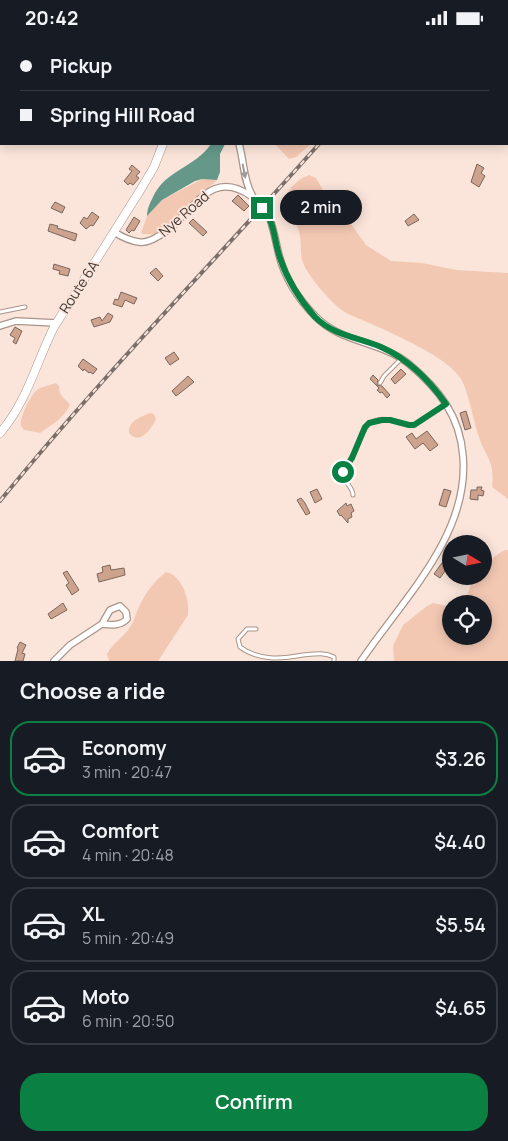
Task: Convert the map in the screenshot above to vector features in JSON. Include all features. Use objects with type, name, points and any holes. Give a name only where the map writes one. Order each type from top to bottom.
[{"type":"main road","name":"Route 6A","points":[[0,433],[17,411],[25,396],[43,349],[56,323],[148,177],[163,145]]},
{"type":"street","points":[[238,145],[252,197],[268,214],[284,270],[296,292],[315,316],[334,331],[382,348],[402,359],[429,383],[446,404],[456,421],[462,441],[464,483],[459,504],[434,558],[361,661]]},
{"type":"street","name":"Nye Road","points":[[114,232],[138,242],[154,239],[169,231],[204,195],[214,188],[228,185],[236,187],[252,197]]},
{"type":"street","points":[[2,324],[25,321],[56,323]]},
{"type":"street","points":[[54,661],[70,645],[102,624]]},
{"type":"lane","points":[[0,312],[25,307]]},
{"type":"lane","points":[[380,383],[384,376],[402,359]]},
{"type":"lane","points":[[353,495],[353,491],[344,478],[343,472],[352,458],[365,427],[369,423],[390,420],[414,425],[446,404]]},
{"type":"lane","points":[[256,629],[247,629],[238,639],[240,647],[246,652],[266,658],[284,658],[318,653],[328,654],[334,657],[334,661]]},
{"type":"shaded area","points":[[276,145],[310,145],[296,157],[289,159]]},
{"type":"shaded area","points":[[309,175],[316,178],[324,192],[366,245],[391,261],[422,263],[456,270],[508,273],[508,499],[492,487],[491,465],[479,437],[464,385],[453,369],[426,350],[346,313],[327,297],[309,273],[302,260],[299,233],[287,209],[285,199],[295,184]]},
{"type":"shaded area","points":[[202,179],[217,180],[196,197],[164,229],[149,235],[141,233],[147,216],[162,200]]},
{"type":"shaded area","points":[[56,383],[59,386],[61,395],[70,404],[68,409],[57,421],[40,433],[24,430],[21,426],[22,417],[33,394],[40,388]]},
{"type":"shaded area","points":[[150,413],[154,414],[156,419],[151,427],[145,435],[137,438],[133,437],[129,433],[130,425]]},
{"type":"shaded area","points":[[508,550],[508,661],[394,661],[393,646],[403,625],[433,603],[442,605],[442,645],[492,645],[492,595],[467,595],[471,585],[492,585],[492,560],[497,555]]},
{"type":"shaded area","points":[[166,572],[172,574],[181,583],[188,602],[188,615],[158,661],[109,661],[107,654],[109,650],[131,625],[149,589]]},
{"type":"water","points":[[210,145],[224,145],[220,154],[220,172],[217,180],[202,179],[195,181],[162,200],[147,216],[150,204],[158,188],[173,174],[205,152]]},
{"type":"building","points":[[477,164],[484,168],[481,173],[485,176],[479,187],[471,182]]},
{"type":"building","points":[[132,165],[140,172],[136,176],[139,178],[133,185],[130,183],[128,185],[124,181],[132,171],[129,169]]},
{"type":"building","points":[[238,195],[249,206],[244,211],[232,201]]},
{"type":"building","points":[[55,202],[65,207],[62,213],[51,208]]},
{"type":"building","points":[[92,212],[99,217],[93,226],[91,225],[86,229],[80,223],[84,217],[87,219]]},
{"type":"building","points":[[414,214],[419,220],[408,226],[405,221]]},
{"type":"building","points":[[134,217],[140,221],[134,231],[132,230],[129,233],[126,230]]},
{"type":"building","points":[[193,219],[207,232],[203,236],[189,223]]},
{"type":"building","points":[[50,224],[77,234],[75,241],[48,231]]},
{"type":"building","points":[[54,264],[70,269],[68,276],[59,274],[60,271],[53,269]]},
{"type":"building","points":[[156,268],[163,276],[158,281],[150,273]]},
{"type":"building","points":[[121,292],[137,298],[134,304],[125,300],[122,307],[113,304],[115,299],[118,300]]},
{"type":"building","points":[[108,313],[113,316],[110,322],[94,327],[91,320],[100,317],[102,321]]},
{"type":"building","points":[[15,327],[22,331],[16,344],[13,342],[15,338],[10,335]]},
{"type":"building","points":[[174,352],[179,359],[170,365],[165,358]]},
{"type":"building","points":[[83,359],[97,369],[93,374],[84,369],[83,371],[78,366]]},
{"type":"building","points":[[401,369],[406,374],[395,384],[391,379]]},
{"type":"building","points":[[373,375],[378,380],[377,385],[382,386],[390,395],[387,398],[382,392],[380,393],[377,390],[379,388],[370,379]]},
{"type":"building","points":[[188,376],[194,382],[176,396],[172,391]]},
{"type":"building","points":[[466,411],[471,428],[465,430],[460,413]]},
{"type":"building","points":[[427,431],[438,445],[430,451],[423,443],[415,449],[406,437],[412,433],[416,439]]},
{"type":"building","points":[[477,487],[482,487],[481,490],[484,491],[483,496],[478,495],[478,500],[470,499],[471,490],[477,490]]},
{"type":"building","points":[[317,489],[322,499],[315,503],[310,492]]},
{"type":"building","points":[[444,489],[451,491],[446,507],[439,505]]},
{"type":"building","points":[[301,498],[310,513],[306,515],[297,500]]},
{"type":"building","points":[[346,503],[347,506],[351,504],[354,511],[351,513],[352,517],[348,519],[348,523],[337,511]]},
{"type":"building","points":[[442,563],[442,575],[440,578],[434,574]]},
{"type":"building","points":[[110,565],[111,570],[124,568],[125,575],[99,582],[97,574],[103,572],[102,567]]},
{"type":"building","points":[[67,571],[79,590],[72,595],[66,585],[69,583],[63,573]]},
{"type":"building","points":[[63,603],[67,610],[51,619],[48,614]]},
{"type":"building","points":[[20,642],[26,645],[22,653],[25,654],[23,661],[15,661],[17,648]]},
{"type":"railway","points":[[0,501],[117,365],[318,145]]},
{"type":"route","points":[[262,208],[270,219],[284,270],[299,296],[315,316],[322,323],[342,335],[396,354],[429,383],[446,404],[414,425],[390,420],[369,423],[365,427],[352,458],[343,472]]}]
